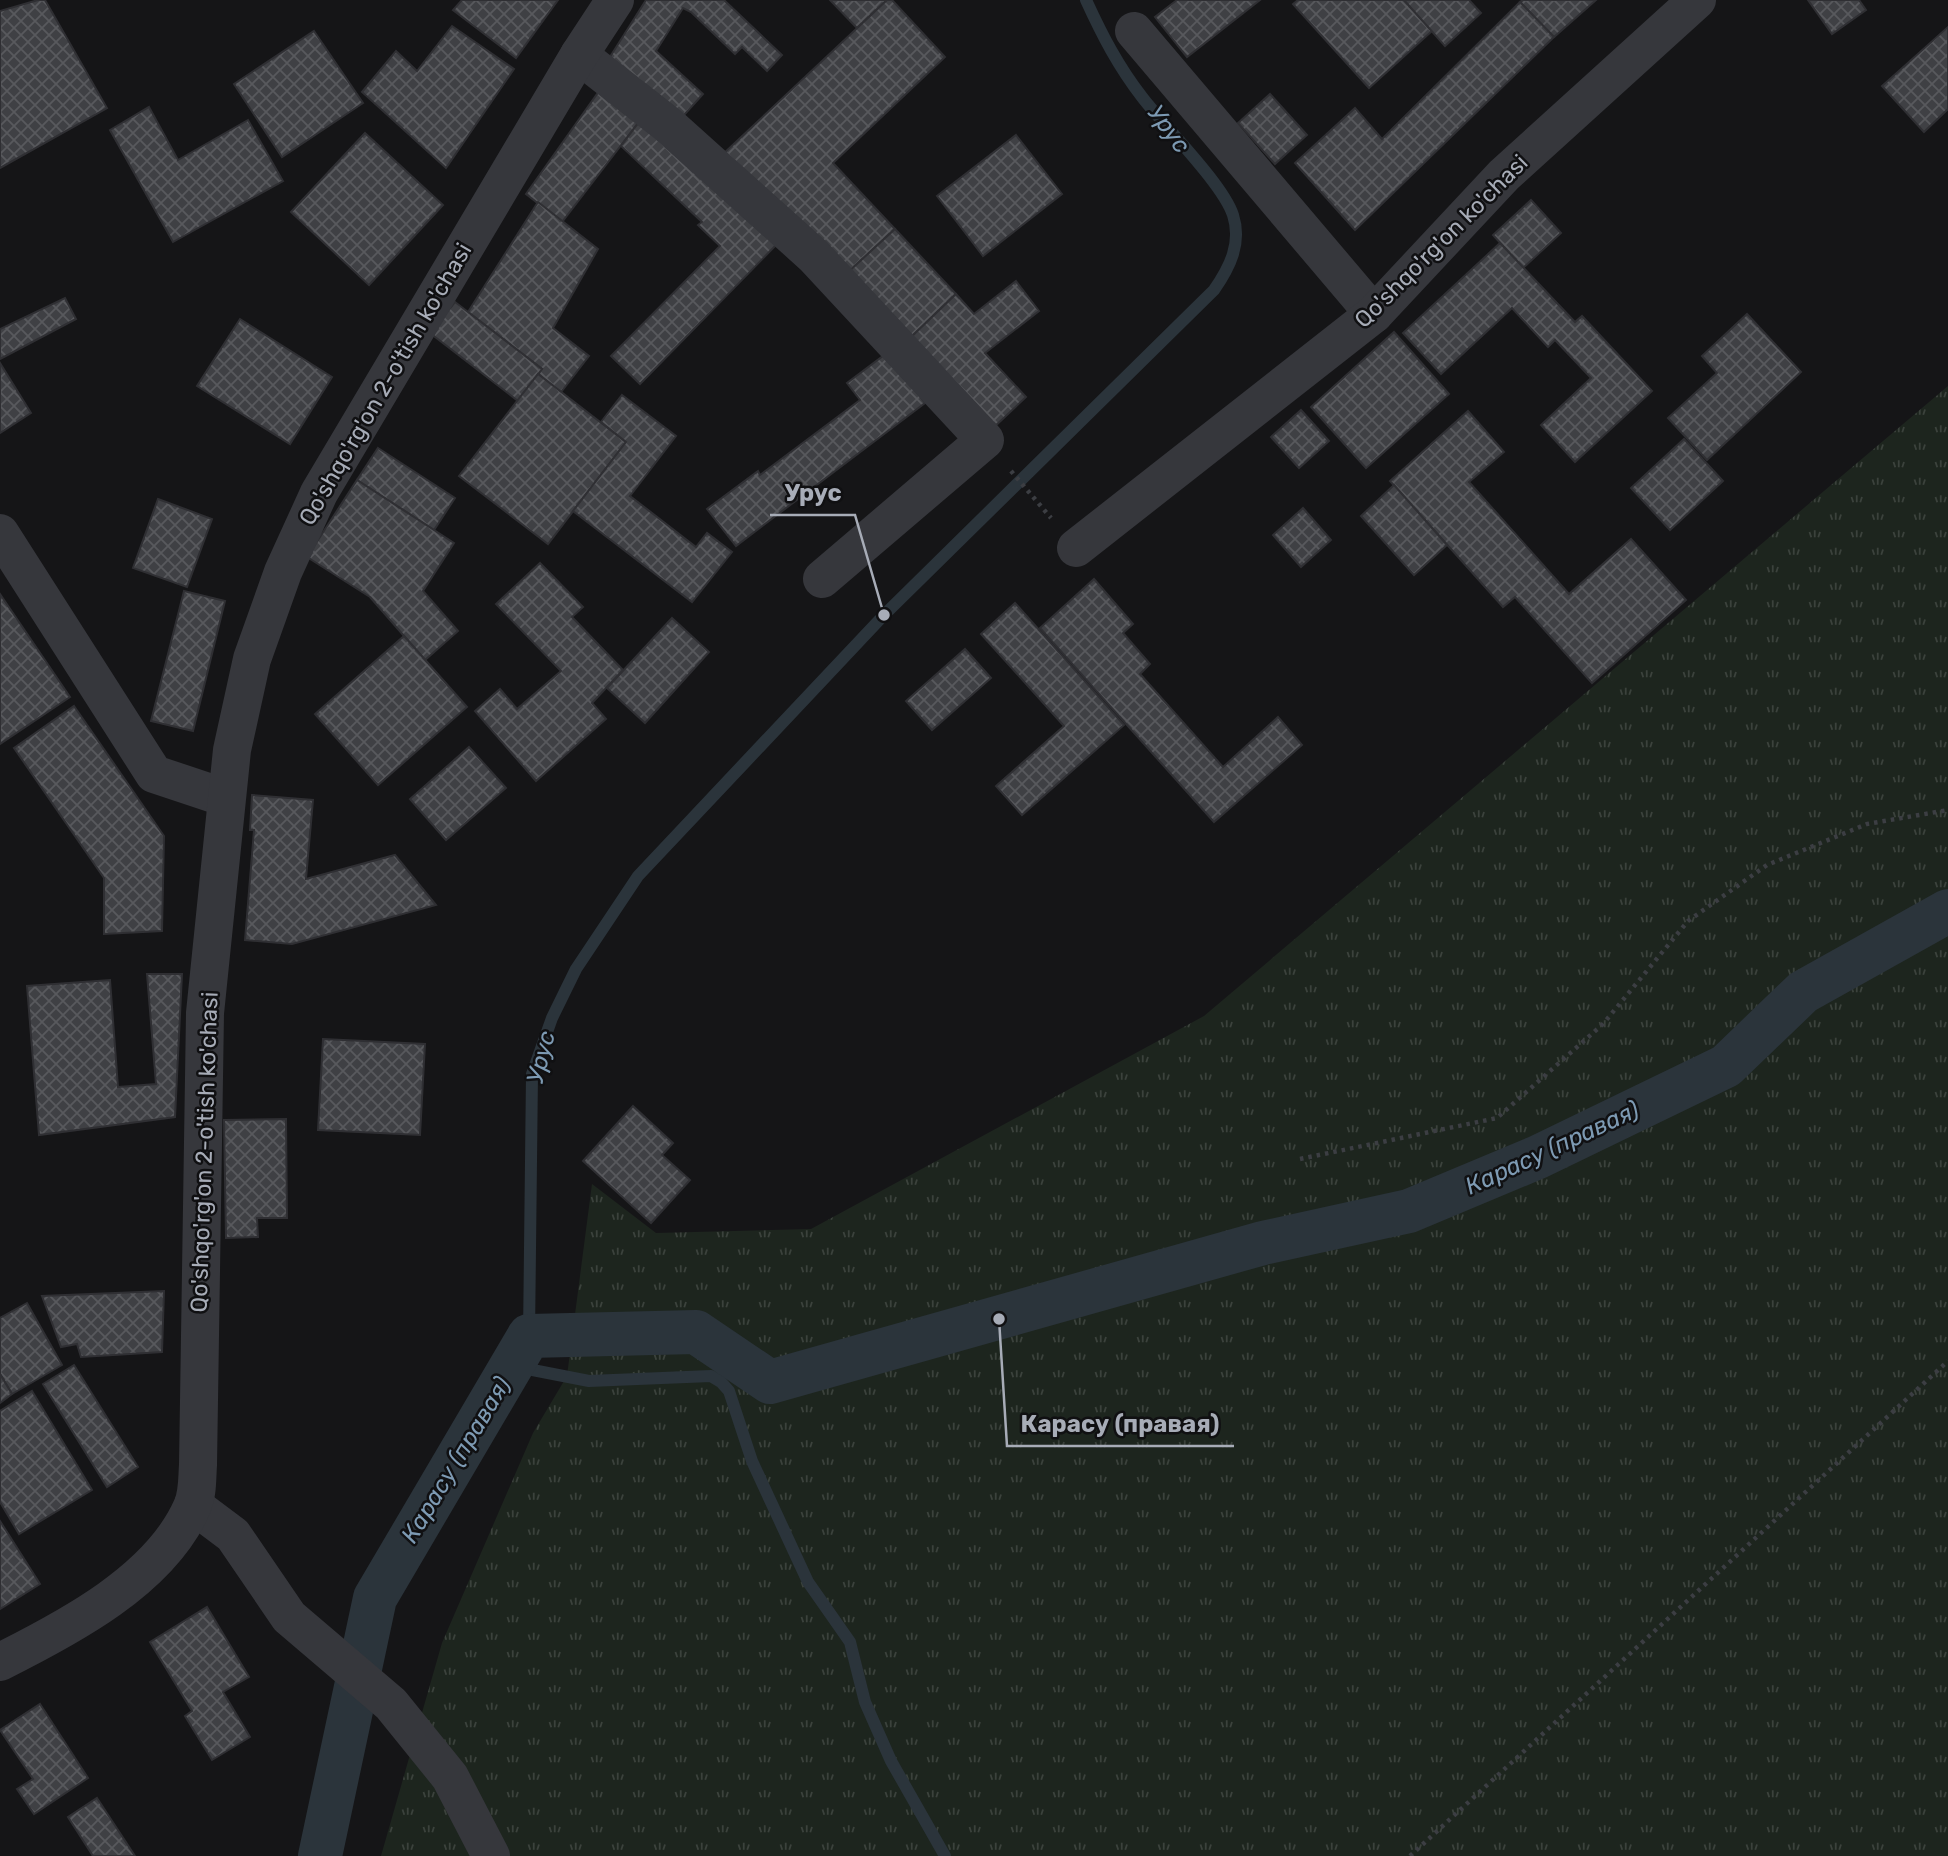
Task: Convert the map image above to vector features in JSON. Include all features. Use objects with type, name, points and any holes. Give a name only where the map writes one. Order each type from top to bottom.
[{"type":"street","name":"Qo'shqo'rg'on 2-o'tish ko'chasi","points":[[193,1505],[198,1465],[205,1013],[226,798],[240,704],[252,659],[299,532],[370,405],[579,55],[615,0]]},
{"type":"street","name":"Qo'shqo'rg'on ko'chasi","points":[[1076,548],[1374,314],[1504,175],[1697,0]]},
{"type":"street","points":[[1135,31],[1374,314]]},
{"type":"street","points":[[579,55],[667,124],[814,256],[985,440],[822,579]]},
{"type":"street","points":[[0,533],[154,774],[226,798]]},
{"type":"street","points":[[0,1662],[78,1620],[125,1586],[163,1550],[193,1505],[233,1535],[289,1617],[391,1704],[450,1777],[491,1856]]},
{"type":"path","points":[[985,440],[1076,548]]},
{"type":"path","points":[[1300,1159],[1497,1118],[1602,1024],[1688,921],[1767,865],[1867,824],[1948,810]]},
{"type":"path","points":[[1410,1856],[1948,1361]]},
{"type":"green space","points":[[1948,386],[1948,1856],[381,1856],[442,1643],[533,1433],[567,1376],[592,1184],[656,1233],[811,1229],[1204,1016]]},
{"type":"building","points":[[45,0],[107,108],[0,168],[0,11]]},
{"type":"building","points":[[462,0],[558,0],[516,58],[453,10]]},
{"type":"building","points":[[646,0],[724,0],[782,55],[767,71],[742,47],[735,54],[691,12],[683,8],[656,51],[703,94],[675,125],[608,60]]},
{"type":"building","points":[[830,0],[887,0],[857,28]]},
{"type":"building","points":[[887,0],[892,0],[945,57],[833,163],[895,229],[846,274],[722,155]]},
{"type":"building","points":[[1177,0],[1260,0],[1187,57],[1155,17]]},
{"type":"building","points":[[1298,0],[1404,0],[1432,31],[1369,88],[1293,4]]},
{"type":"building","points":[[1404,0],[1469,0],[1481,13],[1445,46]]},
{"type":"building","points":[[1596,0],[1554,37],[1520,2]]},
{"type":"building","points":[[1808,0],[1859,0],[1866,10],[1832,34]]},
{"type":"building","points":[[1520,2],[1554,37],[1355,230],[1295,163],[1355,108],[1382,139]]},
{"type":"building","points":[[452,26],[514,69],[446,168],[362,92],[396,51],[417,71]]},
{"type":"building","points":[[1948,27],[1948,109],[1924,132],[1882,86]]},
{"type":"building","points":[[314,31],[363,103],[282,157],[234,84]]},
{"type":"building","points":[[602,87],[642,118],[562,222],[526,194]]},
{"type":"building","points":[[1270,94],[1307,135],[1275,164],[1238,123]]},
{"type":"building","points":[[149,107],[178,160],[248,120],[283,181],[173,242],[110,130]]},
{"type":"building","points":[[642,118],[779,242],[640,384],[611,356],[720,246],[698,225],[702,222],[621,146]]},
{"type":"building","points":[[365,133],[443,205],[369,285],[291,212]]},
{"type":"building","points":[[1016,135],[1062,194],[983,256],[937,196]]},
{"type":"building","points":[[1531,200],[1561,233],[1523,268],[1493,235]]},
{"type":"building","points":[[538,202],[598,249],[553,328],[589,356],[561,392],[538,374],[542,369],[468,312]]},
{"type":"building","points":[[895,229],[956,294],[908,340],[846,274]]},
{"type":"building","points":[[1500,243],[1575,322],[1582,316],[1652,391],[1575,462],[1541,425],[1591,378],[1555,340],[1548,347],[1512,308],[1441,374],[1403,333]]},
{"type":"building","points":[[1016,281],[1039,311],[985,353],[1026,397],[992,429],[908,340],[956,294],[974,314]]},
{"type":"building","points":[[65,298],[76,319],[0,359],[0,329]]},
{"type":"building","points":[[455,302],[542,369],[518,401],[430,333]]},
{"type":"building","points":[[1747,314],[1801,372],[1707,460],[1668,418],[1717,373],[1702,356]]},
{"type":"building","points":[[240,319],[332,377],[290,444],[197,386]]},
{"type":"building","points":[[1394,332],[1449,394],[1366,468],[1311,407]]},
{"type":"building","points":[[887,353],[925,403],[736,546],[707,509],[758,471],[760,475],[860,400],[847,383]]},
{"type":"building","points":[[0,363],[31,413],[0,433]]},
{"type":"building","points":[[538,374],[626,442],[548,544],[459,476]]},
{"type":"building","points":[[622,395],[676,436],[630,496],[696,547],[707,533],[732,552],[692,602],[573,511],[626,442],[601,422]]},
{"type":"building","points":[[1301,410],[1329,441],[1299,468],[1271,437]]},
{"type":"building","points":[[1468,411],[1504,452],[1469,482],[1569,594],[1631,539],[1686,600],[1592,683],[1515,597],[1503,607],[1390,481]]},
{"type":"building","points":[[1684,439],[1723,481],[1670,530],[1631,488]]},
{"type":"building","points":[[378,448],[455,498],[434,530],[357,480]]},
{"type":"building","points":[[357,480],[454,543],[423,591],[458,631],[425,660],[370,597],[307,557]]},
{"type":"building","points":[[1394,485],[1447,545],[1414,575],[1361,516]]},
{"type":"building","points":[[158,499],[212,519],[187,587],[133,568]]},
{"type":"building","points":[[1303,508],[1331,540],[1301,567],[1273,535]]},
{"type":"building","points":[[540,563],[583,607],[572,617],[623,670],[592,703],[606,719],[536,781],[475,711],[500,689],[517,709],[561,671],[496,604]]},
{"type":"building","points":[[1094,579],[1133,624],[1123,633],[1150,664],[1140,674],[1223,767],[1278,717],[1302,745],[1214,822],[1040,628]]},
{"type":"building","points":[[184,591],[225,601],[193,731],[151,721]]},
{"type":"building","points":[[0,594],[70,697],[0,744]]},
{"type":"building","points":[[1015,603],[1124,725],[1022,815],[996,786],[1064,726],[981,634]]},
{"type":"building","points":[[672,618],[709,652],[645,723],[607,688]]},
{"type":"building","points":[[404,636],[467,707],[378,785],[315,714]]},
{"type":"building","points":[[965,649],[991,678],[932,730],[906,701]]},
{"type":"building","points":[[74,706],[164,836],[162,931],[104,934],[104,878],[14,748]]},
{"type":"building","points":[[469,747],[506,788],[446,840],[410,799]]},
{"type":"building","points":[[252,795],[313,800],[306,879],[395,855],[436,905],[292,944],[245,940],[254,830],[250,830]]},
{"type":"building","points":[[147,974],[182,974],[175,1117],[39,1135],[27,986],[110,980],[118,1087],[156,1084]]},
{"type":"building","points":[[323,1039],[425,1044],[420,1135],[318,1130]]},
{"type":"building","points":[[633,1106],[673,1143],[662,1155],[690,1180],[651,1223],[583,1161]]},
{"type":"building","points":[[286,1119],[287,1218],[257,1218],[258,1237],[226,1238],[224,1120]]},
{"type":"building","points":[[164,1291],[162,1352],[81,1357],[77,1344],[61,1347],[42,1296]]},
{"type":"building","points":[[27,1303],[62,1365],[12,1394],[0,1374],[0,1318]]},
{"type":"building","points":[[74,1365],[138,1467],[107,1487],[43,1384]]},
{"type":"building","points":[[0,1374],[12,1394],[0,1403]]},
{"type":"building","points":[[32,1391],[92,1490],[19,1534],[0,1502],[0,1411]]},
{"type":"building","points":[[0,1521],[40,1584],[0,1609]]},
{"type":"building","points":[[207,1607],[249,1677],[223,1692],[250,1737],[212,1760],[185,1716],[192,1711],[150,1642]]},
{"type":"building","points":[[40,1704],[88,1778],[34,1814],[17,1789],[33,1779],[0,1730]]},
{"type":"building","points":[[97,1798],[135,1856],[93,1856],[68,1817]]},
{"type":"waterway","name":"Урус","points":[[529,1336],[532,1074],[552,1018],[576,969],[638,876],[884,615],[1214,290],[1229,264],[1236,235],[1233,215],[1227,202],[1206,172],[1133,85],[1111,50],[1086,0]]},
{"type":"waterway","name":"Карасу (правая)","points":[[320,1856],[375,1598],[529,1336],[696,1332],[770,1382],[1263,1243],[1409,1211],[1538,1157],[1726,1066],[1803,992],[1948,911]]},
{"type":"waterway","points":[[512,1366],[589,1381],[711,1376],[729,1391],[752,1461],[808,1582],[850,1642],[865,1702],[891,1761],[945,1856]]},
{"type":"place","name":"Урус","points":[[884,615]]},
{"type":"place","name":"Карасу (правая)","points":[[999,1319]]}]
